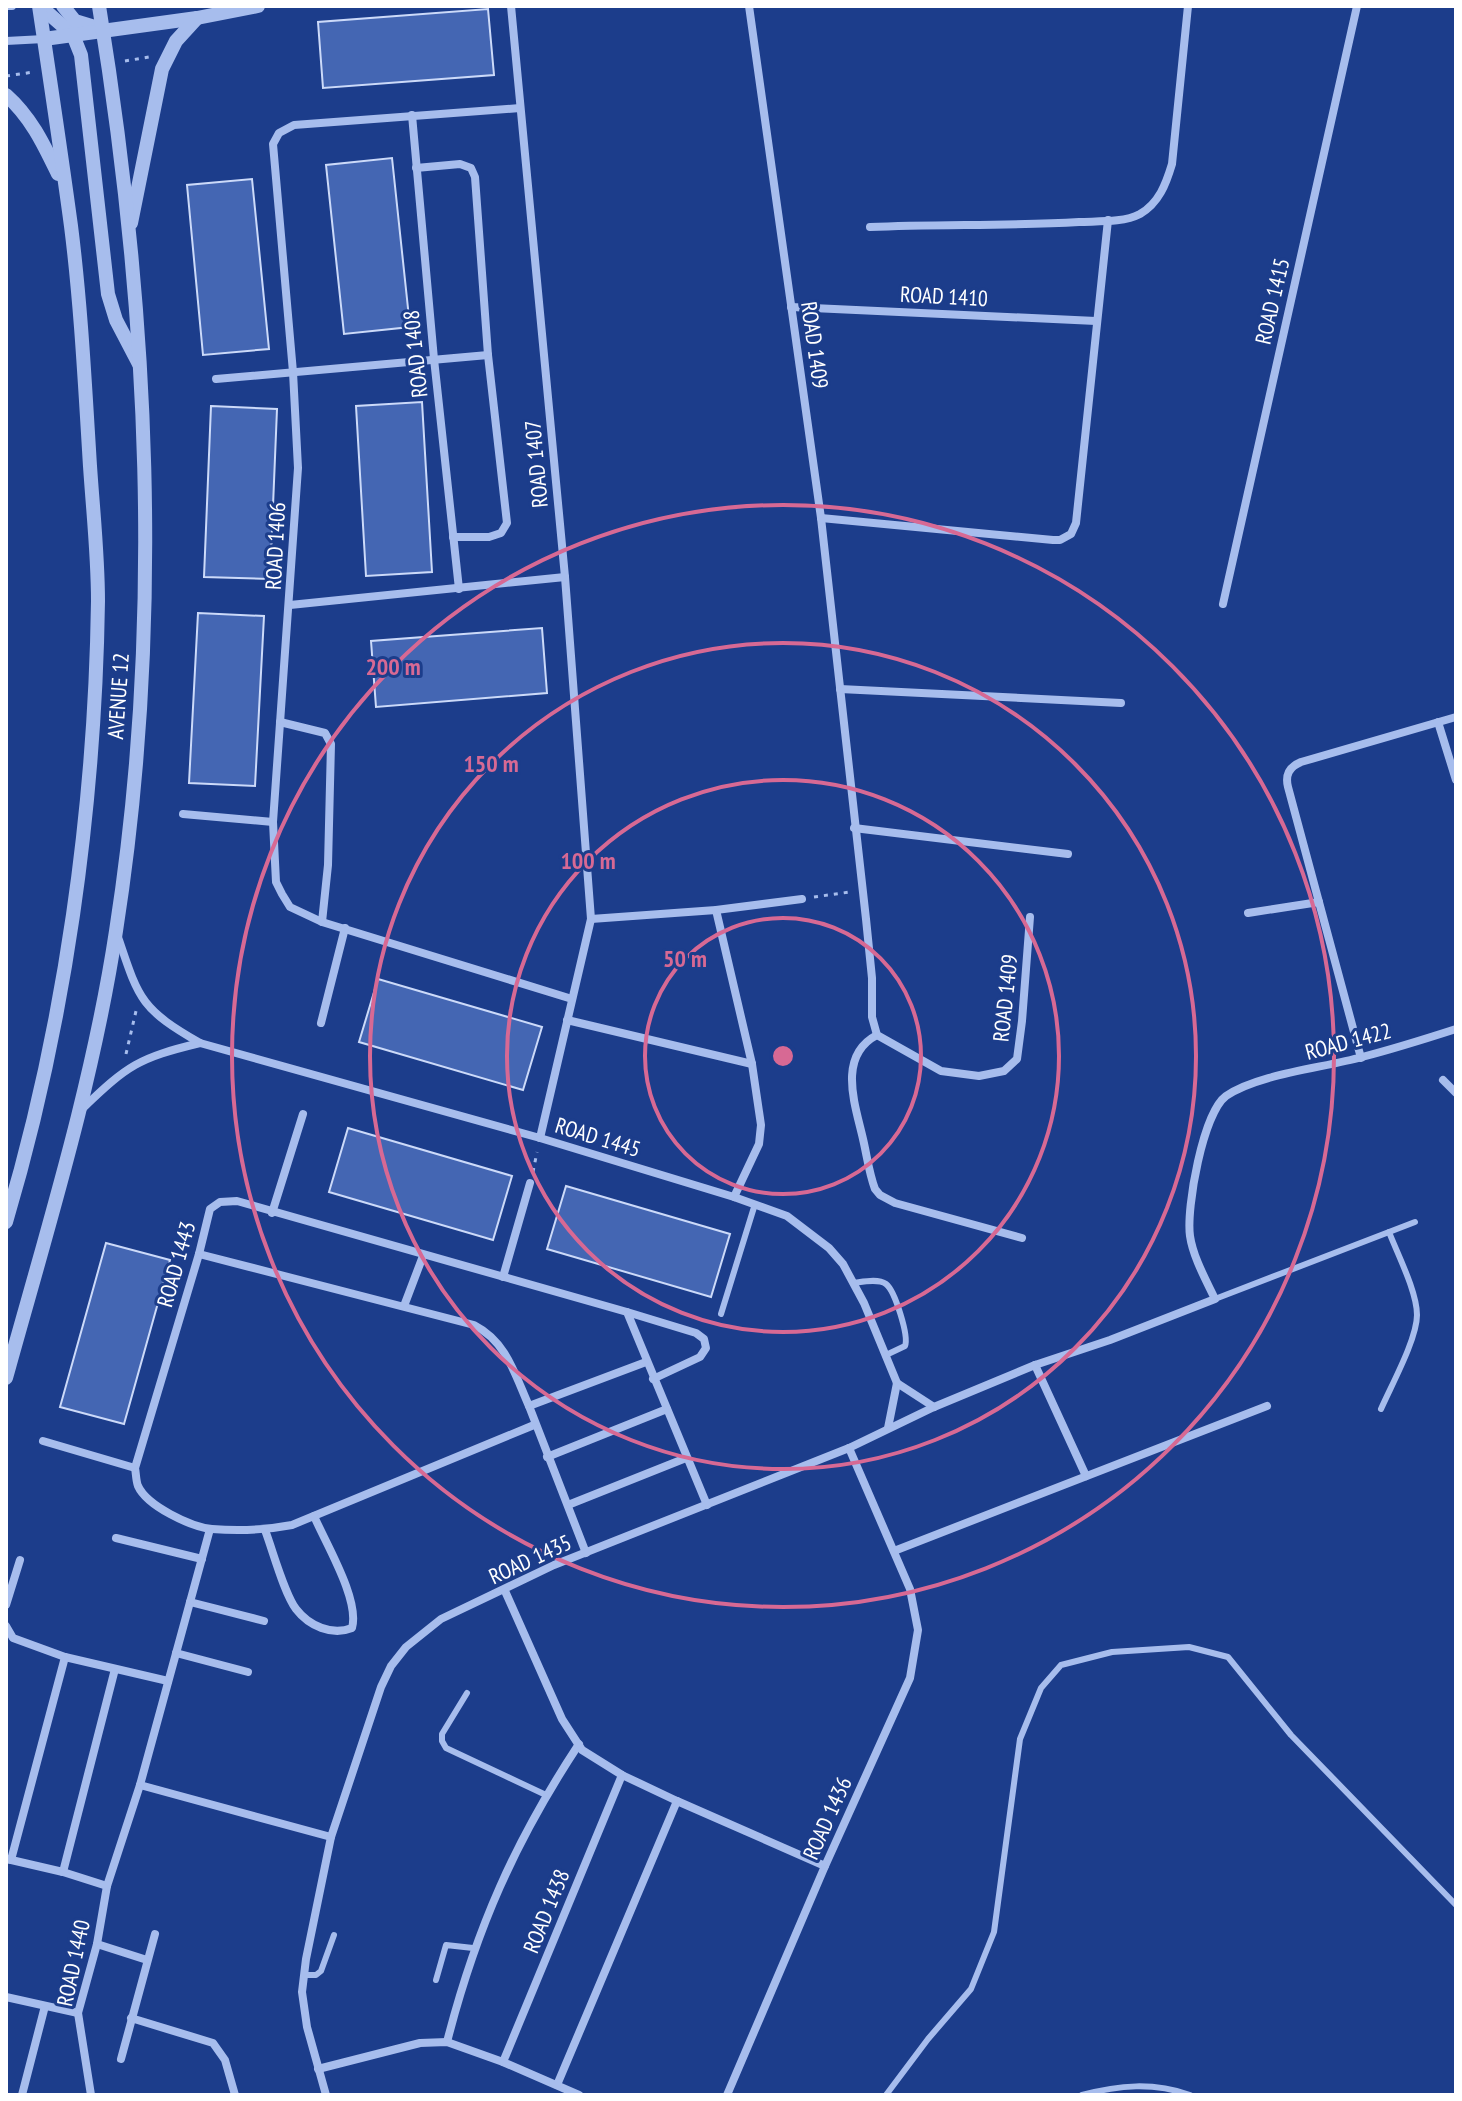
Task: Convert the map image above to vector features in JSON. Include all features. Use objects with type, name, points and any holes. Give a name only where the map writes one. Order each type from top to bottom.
[{"type":"street","points":[[6,6],[12,6]]},
{"type":"street","points":[[40,6],[73,35],[81,55],[108,294],[116,320],[142,367]]},
{"type":"street","name":"AVENUE 12","points":[[6,1222],[31,1133],[55,1022],[90,782],[98,599],[71,227],[40,6]]},
{"type":"street","points":[[63,6],[75,21],[103,29]]},
{"type":"street","name":"AVENUE 12","points":[[6,1378],[81,1111],[116,932],[130,825],[145,619],[147,485],[142,367],[129,236],[99,6]]},
{"type":"street","points":[[6,41],[44,39],[197,18],[258,6]]},
{"type":"street","name":"ROAD 1407","points":[[511,6],[565,577],[591,919],[540,1138]]},
{"type":"street","name":"ROAD 1409","points":[[749,6],[821,518],[872,978],[872,1017],[877,1035],[941,1071],[979,1076],[1004,1071],[1017,1059],[1030,917]]},
{"type":"street","points":[[870,227],[1108,220],[1136,216],[1150,207],[1165,188],[1172,164],[1188,6]]},
{"type":"street","name":"ROAD 1415","points":[[1223,604],[1357,6]]},
{"type":"street","points":[[129,236],[162,69],[176,41],[197,18]]},
{"type":"street","points":[[6,95],[21,108],[38,134],[64,186]]},
{"type":"street","name":"ROAD 1406","points":[[520,108],[294,125],[279,133],[273,144],[293,372],[298,468],[273,822],[276,882],[290,907],[322,922],[572,999]]},
{"type":"street","name":"ROAD 1408","points":[[412,115],[459,589]]},
{"type":"street","points":[[416,168],[460,164],[471,168],[475,177],[488,355],[507,523],[501,533],[489,537],[453,537]]},
{"type":"street","points":[[821,518],[1053,540],[1071,534],[1076,523],[1108,220]]},
{"type":"street","name":"ROAD 1410","points":[[791,307],[1096,321]]},
{"type":"street","points":[[216,379],[488,355]]},
{"type":"street","points":[[290,605],[565,577]]},
{"type":"street","points":[[840,689],[1121,703]]},
{"type":"street","points":[[1361,1058],[1287,781],[1290,769],[1301,762],[1456,717]]},
{"type":"street","points":[[280,722],[325,733],[331,744],[328,865],[322,922]]},
{"type":"street","points":[[1438,722],[1456,780]]},
{"type":"street","points":[[183,814],[273,822]]},
{"type":"street","points":[[854,828],[1068,854]]},
{"type":"street","points":[[591,919],[716,910],[802,899]]},
{"type":"street","points":[[1248,913],[1319,902]]},
{"type":"street","points":[[716,910],[760,1104],[759,1144],[734,1197]]},
{"type":"street","points":[[321,1023],[345,928]]},
{"type":"street","name":"ROAD 1445","points":[[116,932],[139,996],[166,1023],[200,1043],[540,1138],[787,1216],[829,1248],[843,1264],[897,1383]]},
{"type":"street","points":[[567,1020],[752,1064]]},
{"type":"street","name":"ROAD 1422","points":[[1215,1299],[1191,1240],[1190,1202],[1211,1116],[1218,1104],[1249,1084],[1361,1058],[1456,1029]]},
{"type":"street","points":[[877,1035],[857,1053],[851,1079],[875,1189],[895,1203],[1022,1238]]},
{"type":"street","name":"ROAD 1445","points":[[81,1111],[121,1072],[154,1054],[200,1043]]},
{"type":"street","points":[[1443,1080],[1456,1093]]},
{"type":"street","points":[[272,1213],[303,1114]]},
{"type":"street","points":[[503,1277],[530,1183]]},
{"type":"street","name":"ROAD 1443","points":[[135,1468],[210,1209],[220,1202],[237,1201],[627,1312],[696,1333],[704,1339],[706,1348],[700,1357],[653,1379]]},
{"type":"street","points":[[199,1254],[474,1325],[491,1334],[504,1352],[529,1406],[586,1553]]},
{"type":"street","points":[[404,1306],[423,1256]]},
{"type":"street","name":"ROAD 1435","points":[[326,2095],[307,2027],[302,1992],[304,1975],[331,1837],[381,1687],[391,1666],[406,1647],[441,1619],[554,1565],[849,1448],[934,1407],[1035,1365],[1215,1299]]},
{"type":"street","points":[[627,1312],[707,1505]]},
{"type":"street","points":[[529,1406],[646,1362]]},
{"type":"street","points":[[1035,1365],[1086,1476]]},
{"type":"street","points":[[888,1428],[897,1383],[934,1407]]},
{"type":"street","points":[[894,1551],[1267,1406]]},
{"type":"street","points":[[547,1457],[667,1409]]},
{"type":"street","points":[[43,1441],[135,1468],[137,1485],[146,1498],[163,1511],[210,1529],[265,1530],[292,1525],[534,1425]]},
{"type":"street","name":"ROAD 1436","points":[[727,2095],[910,1678],[918,1630],[910,1589],[849,1448]]},
{"type":"street","points":[[568,1505],[686,1458]]},
{"type":"street","points":[[265,1530],[295,1607],[316,1624],[334,1633],[343,1632],[352,1628],[355,1618],[314,1516]]},
{"type":"street","name":"ROAD 1440","points":[[91,2095],[78,2013],[97,1944],[107,1886],[140,1785],[210,1529]]},
{"type":"street","points":[[116,1538],[202,1559]]},
{"type":"street","points":[[6,1605],[20,1560]]},
{"type":"street","points":[[505,1591],[562,1719],[582,1750],[622,1775],[825,1866]]},
{"type":"street","points":[[190,1602],[264,1621]]},
{"type":"street","points":[[6,1626],[13,1638],[65,1657],[168,1681]]},
{"type":"street","points":[[176,1653],[248,1672]]},
{"type":"street","points":[[65,1657],[9,1859],[107,1886]]},
{"type":"street","points":[[63,1872],[115,1669]]},
{"type":"street","points":[[447,2042],[473,1948],[494,1895],[546,1795],[579,1744]]},
{"type":"street","name":"ROAD 1438","points":[[503,2062],[622,1775]]},
{"type":"street","points":[[140,1785],[331,1837]]},
{"type":"street","points":[[557,2085],[677,1801]]},
{"type":"street","points":[[121,2059],[155,1934]]},
{"type":"street","points":[[97,1944],[147,1960]]},
{"type":"street","points":[[6,1997],[78,2013]]},
{"type":"street","points":[[22,2095],[45,2006]]},
{"type":"street","points":[[131,2018],[213,2043],[225,2060],[235,2095]]},
{"type":"street","points":[[318,2069],[420,2043],[447,2042],[579,2095]]},
{"type":"lane","points":[[721,1314],[755,1204]]},
{"type":"lane","points":[[1215,1299],[1415,1222]]},
{"type":"lane","points":[[1381,1409],[1414,1333],[1417,1316],[1389,1232]]},
{"type":"lane","points":[[853,1283],[880,1281],[889,1286],[908,1337],[905,1346],[886,1355]]},
{"type":"lane","points":[[886,2095],[971,1989],[994,1932],[1020,1739],[1041,1688],[1061,1665],[1112,1652],[1189,1647],[1228,1657],[1291,1735],[1456,1905]]},
{"type":"lane","points":[[467,1693],[442,1734],[446,1748],[546,1795]]},
{"type":"lane","points":[[304,1975],[316,1975],[321,1971],[334,1935]]},
{"type":"lane","points":[[436,1980],[446,1945],[473,1948]]},
{"type":"lane","points":[[1082,2095],[1132,2085],[1170,2088],[1190,2095]]},
{"type":"path","points":[[802,899],[862,891]]},
{"type":"path","points":[[121,1072],[139,996]]},
{"type":"path","points":[[530,1183],[540,1138]]},
{"type":"building","points":[[488,9],[494,75],[323,88],[318,22]]},
{"type":"building","points":[[392,158],[410,327],[344,334],[326,165]]},
{"type":"building","points":[[252,179],[269,349],[203,355],[187,185]]},
{"type":"building","points":[[422,402],[432,572],[366,576],[356,406]]},
{"type":"building","points":[[211,406],[277,409],[270,579],[204,577]]},
{"type":"building","points":[[198,613],[264,616],[255,786],[189,783]]},
{"type":"building","points":[[542,628],[547,693],[376,707],[371,641]]},
{"type":"building","points":[[378,979],[542,1027],[523,1090],[359,1042]]},
{"type":"building","points":[[348,1128],[512,1176],[493,1240],[329,1192]]},
{"type":"building","points":[[566,1186],[730,1234],[711,1297],[547,1249]]},
{"type":"building","points":[[106,1243],[170,1260],[124,1424],[60,1407]]}]
